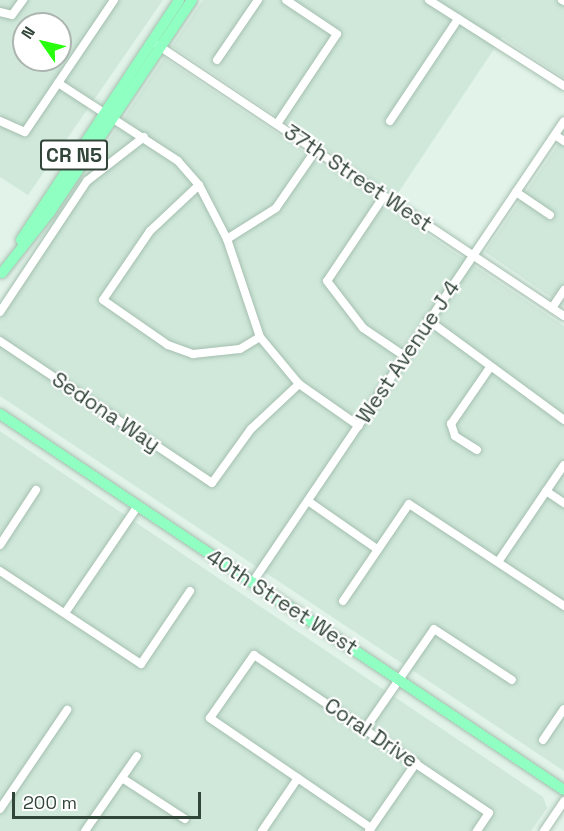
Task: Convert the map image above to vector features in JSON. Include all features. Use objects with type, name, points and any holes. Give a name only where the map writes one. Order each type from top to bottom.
[{"type":"main road","name":"CR N5","points":[[156,44],[178,0]]},
{"type":"main road","name":"CR N5","points":[[1,274],[156,44],[192,0]]},
{"type":"main road","name":"40th Street West","points":[[0,414],[136,507],[399,678],[564,790]]},
{"type":"street","points":[[0,12],[12,15],[23,0]]},
{"type":"street","points":[[0,121],[13,130],[25,132],[114,0]]},
{"type":"street","points":[[217,60],[258,0]]},
{"type":"street","points":[[277,124],[337,34],[286,0]]},
{"type":"street","points":[[429,0],[564,86]]},
{"type":"street","points":[[390,121],[458,19]]},
{"type":"street","name":"37th Street West","points":[[156,44],[564,316]]},
{"type":"street","points":[[58,83],[144,137],[199,185],[227,239],[260,338],[299,384],[358,426]]},
{"type":"street","name":"West Avenue J 4","points":[[252,583],[564,121]]},
{"type":"street","points":[[555,135],[564,141]]},
{"type":"street","points":[[0,312],[87,181],[144,137]]},
{"type":"street","points":[[227,239],[276,208],[316,150]]},
{"type":"street","points":[[199,185],[150,231],[103,300],[168,345],[193,354],[240,349],[260,338]]},
{"type":"street","points":[[516,192],[550,215]]},
{"type":"street","points":[[384,196],[327,281],[363,328],[404,356]]},
{"type":"street","points":[[552,308],[564,290]]},
{"type":"street","points":[[428,320],[489,369],[564,420]]},
{"type":"street","name":"Sedona Way","points":[[0,341],[212,483],[251,429],[299,384]]},
{"type":"street","points":[[477,450],[455,436],[451,424],[489,369]]},
{"type":"street","points":[[498,561],[564,465]]},
{"type":"street","points":[[0,545],[36,490]]},
{"type":"street","points":[[546,491],[564,503]]},
{"type":"street","points":[[308,501],[377,549]]},
{"type":"street","points":[[343,601],[409,504],[564,606]]},
{"type":"street","points":[[65,613],[136,507]]},
{"type":"street","points":[[0,571],[141,664],[190,591]]},
{"type":"street","points":[[365,729],[434,629],[512,680]]},
{"type":"street","name":"Coral Drive","points":[[298,778],[210,718],[254,655],[489,813],[477,831]]},
{"type":"street","points":[[543,740],[564,709]]},
{"type":"street","points":[[0,809],[67,710]]},
{"type":"street","points":[[85,831],[137,756]]},
{"type":"street","points":[[262,831],[298,778],[370,830],[416,763]]},
{"type":"street","points":[[122,778],[185,819]]},
{"type":"street","points":[[544,831],[564,801]]},
{"type":"shaded area","points":[[0,0],[163,0],[28,195],[0,177]]},
{"type":"shaded area","points":[[203,0],[564,0],[564,78],[502,37],[396,196],[172,46]]},
{"type":"shaded area","points":[[164,58],[564,326],[564,771],[0,396],[0,303]]},
{"type":"shaded area","points":[[564,136],[564,306],[485,252]]},
{"type":"shaded area","points":[[0,431],[543,797],[547,808],[531,831],[0,831]]}]
